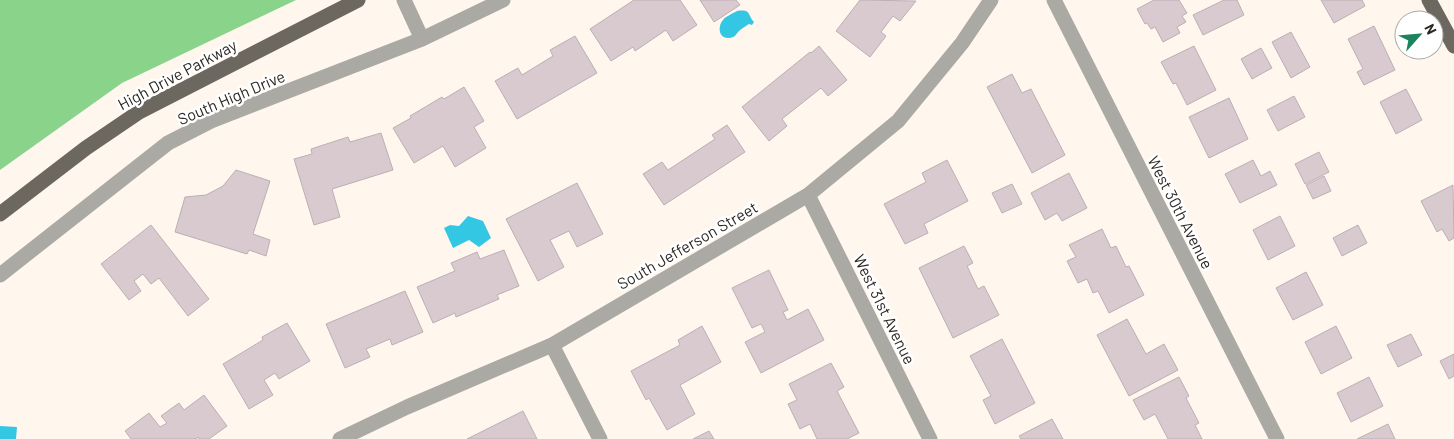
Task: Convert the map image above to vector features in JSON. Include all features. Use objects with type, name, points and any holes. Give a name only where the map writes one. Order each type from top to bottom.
[{"type":"main road","name":"High Drive Parkway","points":[[0,214],[86,148],[139,112],[358,0]]},
{"type":"main road","points":[[1429,0],[1454,46]]},
{"type":"street","points":[[404,0],[422,39]]},
{"type":"street","name":"South High Drive","points":[[0,275],[168,143],[211,121],[422,39],[503,0]]},
{"type":"street","name":"South Jefferson Street","points":[[340,439],[407,407],[552,345],[808,195],[898,121],[962,43],[992,0]]},
{"type":"street","name":"West 30th Avenue","points":[[1054,0],[1277,439]]},
{"type":"street","name":"West 31st Avenue","points":[[808,195],[930,439]]},
{"type":"street","points":[[552,345],[600,439]]},
{"type":"green space","points":[[0,0],[296,0],[122,83],[0,170]]},
{"type":"water","points":[[737,11],[749,13],[754,22],[752,25],[749,24],[743,28],[733,37],[723,37],[720,32],[721,23],[726,17]]},
{"type":"water","points":[[468,216],[483,221],[491,238],[479,247],[469,240],[453,248],[444,228],[450,225],[459,226]]},
{"type":"water","points":[[0,426],[17,427],[16,439],[0,439]]},
{"type":"building","points":[[634,0],[680,0],[697,25],[673,41],[666,30],[635,51],[633,47],[611,61],[590,29]]},
{"type":"building","points":[[700,0],[736,0],[740,5],[714,22]]},
{"type":"building","points":[[860,0],[916,1],[900,21],[893,16],[881,32],[886,36],[870,57],[836,31]]},
{"type":"building","points":[[1154,0],[1179,0],[1187,13],[1182,16],[1186,22],[1177,27],[1180,33],[1163,42],[1155,27],[1151,29],[1147,23],[1145,24],[1137,9]]},
{"type":"building","points":[[1224,0],[1237,0],[1244,15],[1203,35],[1193,15]]},
{"type":"building","points":[[1321,0],[1362,0],[1365,6],[1334,23]]},
{"type":"building","points":[[1374,26],[1395,70],[1364,85],[1357,72],[1363,69],[1348,39]]},
{"type":"building","points":[[1291,32],[1310,67],[1291,78],[1272,42]]},
{"type":"building","points":[[575,36],[597,73],[517,119],[495,81],[518,68],[522,75],[553,56],[550,50]]},
{"type":"building","points":[[819,46],[847,80],[828,96],[821,88],[782,119],[787,126],[769,141],[742,107]]},
{"type":"building","points":[[1194,46],[1216,90],[1187,105],[1176,83],[1173,84],[1161,62]]},
{"type":"building","points":[[1261,48],[1272,68],[1252,79],[1241,59]]},
{"type":"building","points":[[1012,74],[1022,93],[1031,89],[1065,155],[1032,173],[987,87]]},
{"type":"building","points":[[464,87],[484,121],[474,127],[486,148],[455,167],[443,146],[414,163],[393,128],[442,97],[444,99]]},
{"type":"building","points":[[1406,89],[1422,120],[1396,134],[1380,102]]},
{"type":"building","points":[[1294,96],[1305,117],[1278,131],[1267,110]]},
{"type":"building","points":[[1229,98],[1248,139],[1209,158],[1189,117]]},
{"type":"building","points":[[727,125],[745,152],[664,205],[643,174],[662,162],[668,170],[715,139],[712,135]]},
{"type":"building","points":[[381,133],[393,170],[332,189],[340,217],[314,225],[294,159],[312,154],[311,149],[348,137],[350,142]]},
{"type":"building","points":[[1319,152],[1329,172],[1305,184],[1295,164]]},
{"type":"building","points":[[947,160],[968,201],[924,224],[928,233],[905,244],[884,204],[926,182],[922,173]]},
{"type":"building","points":[[1253,160],[1261,176],[1270,171],[1277,185],[1240,203],[1225,174]]},
{"type":"building","points":[[236,170],[270,181],[253,234],[270,240],[266,256],[249,250],[247,254],[175,232],[185,197],[206,195],[223,186]]},
{"type":"building","points":[[1069,173],[1087,208],[1062,221],[1057,213],[1045,220],[1031,193]]},
{"type":"building","points":[[1324,176],[1331,191],[1313,199],[1306,185]]},
{"type":"building","points":[[577,183],[603,234],[577,247],[569,231],[550,240],[564,267],[538,281],[506,219]]},
{"type":"building","points":[[1012,184],[1022,204],[1002,213],[992,193]]},
{"type":"building","points":[[1453,185],[1454,238],[1449,241],[1442,229],[1437,232],[1421,201]]},
{"type":"building","points":[[1280,216],[1295,246],[1268,260],[1253,230]]},
{"type":"building","points":[[151,225],[209,299],[188,316],[159,278],[151,284],[143,274],[134,281],[141,291],[129,300],[101,264]]},
{"type":"building","points":[[1358,225],[1367,243],[1342,256],[1333,238]]},
{"type":"building","points":[[1102,229],[1111,248],[1116,246],[1126,267],[1129,266],[1144,295],[1109,313],[1098,291],[1093,293],[1087,279],[1078,283],[1067,261],[1076,257],[1069,245]]},
{"type":"building","points":[[964,246],[973,263],[967,266],[978,289],[984,286],[999,315],[953,338],[919,268]]},
{"type":"building","points":[[504,250],[519,286],[497,295],[499,299],[456,317],[455,313],[433,323],[417,287],[455,271],[451,263],[477,252],[480,259]]},
{"type":"building","points":[[769,270],[788,310],[783,312],[787,320],[808,309],[824,340],[761,373],[745,342],[765,332],[761,324],[752,328],[732,288]]},
{"type":"building","points":[[1306,272],[1323,305],[1293,320],[1276,288]]},
{"type":"building","points":[[405,291],[423,332],[392,345],[390,339],[366,349],[370,357],[345,368],[326,324]]},
{"type":"building","points":[[1127,319],[1146,354],[1164,344],[1178,370],[1129,396],[1097,335]]},
{"type":"building","points":[[287,323],[310,361],[279,379],[275,373],[264,380],[273,395],[249,409],[223,364],[263,340],[262,337]]},
{"type":"building","points":[[702,326],[721,362],[680,385],[695,414],[667,430],[649,398],[646,400],[631,371],[680,345],[678,340]]},
{"type":"building","points":[[1336,326],[1352,358],[1321,374],[1305,342]]},
{"type":"building","points":[[1411,334],[1422,355],[1398,367],[1387,345]]},
{"type":"building","points":[[1002,339],[1035,403],[995,424],[983,400],[991,396],[970,356]]},
{"type":"building","points":[[1454,354],[1454,376],[1449,379],[1440,361]]},
{"type":"building","points":[[831,363],[844,387],[837,391],[859,433],[847,439],[817,439],[810,424],[800,429],[788,404],[797,400],[789,384]]},
{"type":"building","points":[[1179,377],[1189,396],[1186,398],[1199,423],[1195,425],[1202,439],[1168,439],[1155,414],[1144,420],[1133,400]]},
{"type":"building","points":[[1369,377],[1383,406],[1351,422],[1337,393]]},
{"type":"building","points":[[204,395],[227,426],[209,439],[199,439],[198,437],[196,439],[131,439],[125,431],[149,413],[160,427],[167,423],[161,416],[179,403],[184,410]]},
{"type":"building","points":[[523,411],[537,439],[467,439]]},
{"type":"building","points":[[1052,419],[1063,439],[1021,439],[1019,436]]},
{"type":"building","points":[[1388,424],[1395,439],[1357,439]]},
{"type":"building","points":[[709,431],[714,439],[693,439]]}]
